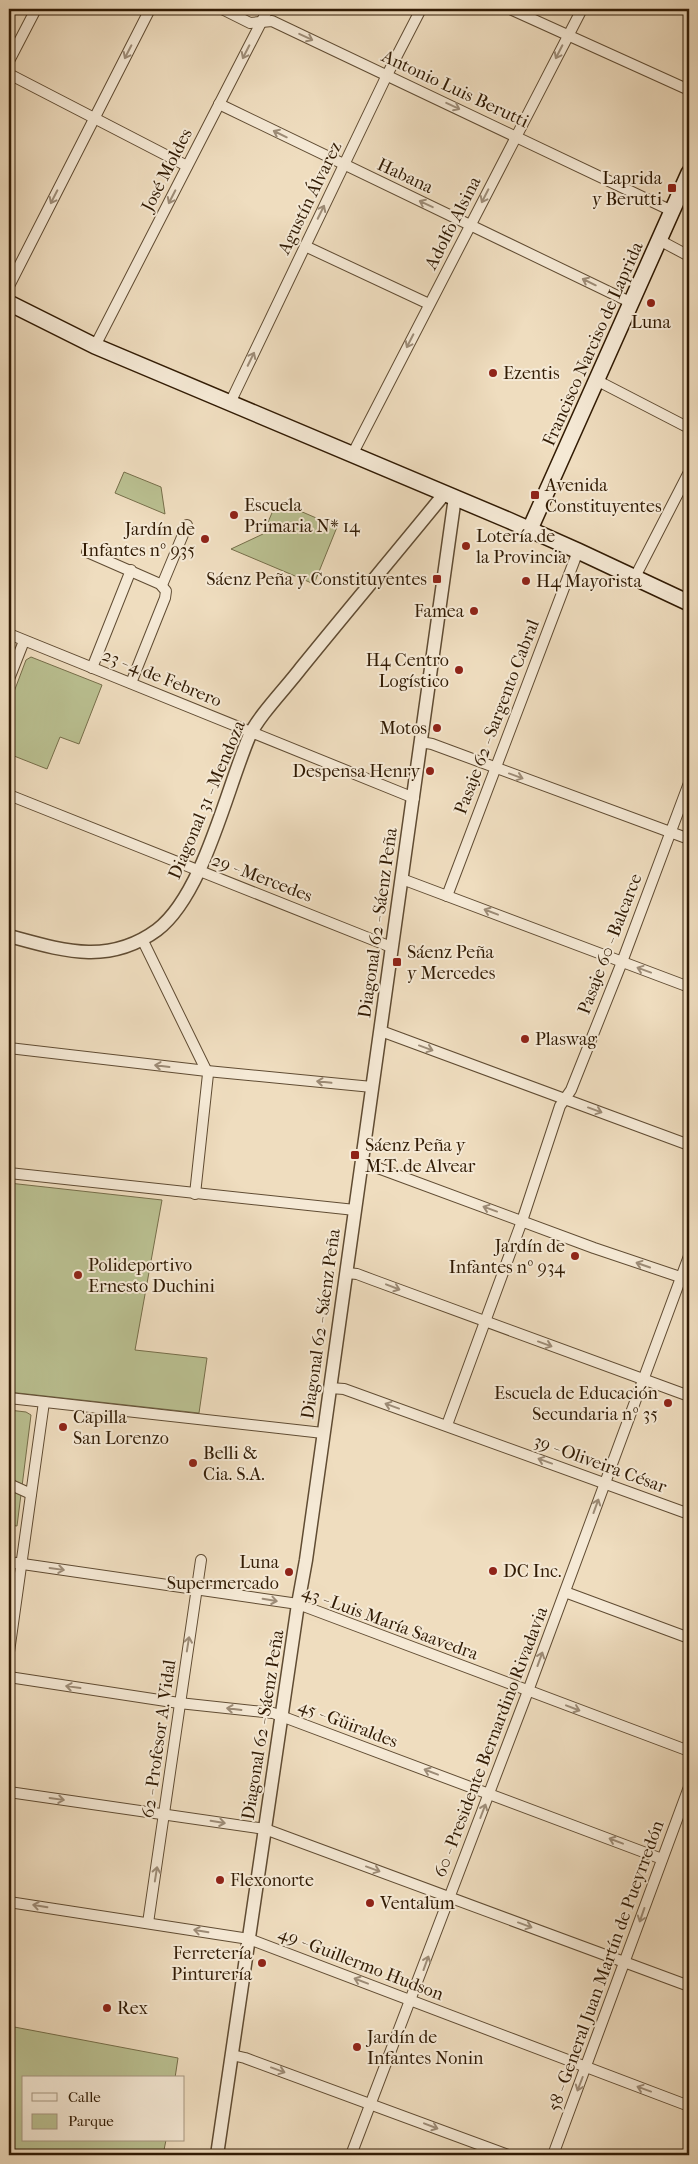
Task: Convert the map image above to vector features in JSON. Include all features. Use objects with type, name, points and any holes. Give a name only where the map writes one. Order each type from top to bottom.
[{"type":"main road","name":"Francisco Narciso de Laprida","points":[[530,530],[689,173]]},
{"type":"main road","points":[[9,303],[95,346],[353,453],[578,550],[689,603]]},
{"type":"street","points":[[9,61],[36,9]]},
{"type":"street","points":[[9,286],[150,9]]},
{"type":"street","name":"Antonio Luis Berutti","points":[[222,9],[250,23],[272,21],[672,211]]},
{"type":"street","name":"José Moldes","points":[[95,346],[268,9]]},
{"type":"street","name":"Agustín Álvarez","points":[[230,403],[387,75],[421,9]]},
{"type":"street","points":[[510,9],[689,90]]},
{"type":"street","name":"Adolfo Alsina","points":[[353,453],[582,9]]},
{"type":"street","points":[[9,74],[188,166]]},
{"type":"street","name":"Habana","points":[[219,104],[632,303]]},
{"type":"street","points":[[660,240],[689,256]]},
{"type":"street","points":[[305,246],[429,304]]},
{"type":"street","points":[[598,380],[689,428]]},
{"type":"street","points":[[635,577],[689,472]]},
{"type":"street","name":"Diagonal 31 - Mendoza","points":[[9,936],[61,950],[90,953],[106,952],[142,938],[158,929],[174,912],[192,886],[251,732],[327,636],[450,495]]},
{"type":"street","name":"Diagonal 62 - Sáenz Peña","points":[[218,2155],[306,1560],[414,798],[450,495]]},
{"type":"street","points":[[162,585],[187,525]]},
{"type":"street","name":"Pasaje 62 - Sargento Cabral","points":[[447,896],[578,550]]},
{"type":"street","points":[[87,552],[162,585],[166,591],[165,598],[131,683]]},
{"type":"street","points":[[92,668],[131,570]]},
{"type":"street","name":"23 - 4 de Febrero","points":[[9,634],[414,798]]},
{"type":"street","points":[[9,679],[24,641]]},
{"type":"street","points":[[421,742],[432,744],[689,839]]},
{"type":"street","name":"Pasaje 60 - Balcarce","points":[[447,1425],[522,1221],[560,1106],[571,1090],[622,962],[689,783]]},
{"type":"street","name":"29 - Mercedes","points":[[9,795],[392,947]]},
{"type":"street","points":[[402,879],[689,986]]},
{"type":"street","points":[[142,938],[207,1071],[209,1079],[195,1194]]},
{"type":"street","points":[[380,1031],[689,1145]]},
{"type":"street","points":[[9,1048],[207,1071],[372,1087]]},
{"type":"street","points":[[361,1165],[378,1168],[685,1279]]},
{"type":"street","points":[[9,1173],[355,1210]]},
{"type":"street","name":"60 - Presidente Bernardino Rivadavia","points":[[352,2155],[412,2001],[643,1380],[685,1279],[689,1256]]},
{"type":"street","points":[[347,1273],[357,1274],[689,1396]]},
{"type":"street","name":"39 - Oliveira César","points":[[330,1388],[344,1389],[447,1425],[689,1514]]},
{"type":"street","points":[[9,1398],[323,1433]]},
{"type":"street","points":[[9,1652],[44,1402]]},
{"type":"street","points":[[9,1484],[31,1494]]},
{"type":"street","name":"62 - Profesor A. Vidal","points":[[148,1923],[166,1814],[179,1703],[201,1560]]},
{"type":"street","name":"43 - Luis María Saavedra","points":[[9,1562],[298,1604],[689,1751]]},
{"type":"street","points":[[565,1592],[689,1638]]},
{"type":"street","name":"45 - Güiraldes","points":[[9,1677],[179,1703],[282,1716],[662,1859]]},
{"type":"street","name":"58 - General Juan Martín de Pueyrredón","points":[[553,2155],[626,1962],[689,1787]]},
{"type":"street","points":[[9,1792],[265,1829],[689,1986]]},
{"type":"street","name":"49 - Guillermo Hudson","points":[[9,1902],[249,1939],[689,2106]]},
{"type":"street","points":[[232,2056],[245,2058],[508,2155]]},
{"type":"green space","points":[[124,472],[161,487],[165,514],[115,493]]},
{"type":"green space","points":[[277,501],[337,527],[314,584],[231,549],[263,534]]},
{"type":"green space","points":[[31,657],[102,685],[79,744],[60,737],[47,769],[9,754],[9,705],[26,660]]},
{"type":"green space","name":"Polideportivo Ernesto Duchini","points":[[9,1183],[162,1200],[135,1350],[207,1358],[199,1413],[9,1392]]},
{"type":"green space","points":[[9,1410],[26,1412],[31,1415],[17,1526],[9,1525]]},
{"type":"green space","points":[[9,2026],[178,2058],[175,2076],[22,2076],[22,2142],[166,2142],[163,2155],[9,2155]]},
{"type":"place","name":"Laprida y Berutti","points":[[672,188]]},
{"type":"place","name":"Luna","points":[[651,303]]},
{"type":"place","name":"Ezentis","points":[[493,373]]},
{"type":"place","name":"Avenida Constituyentes","points":[[535,495]]},
{"type":"place","name":"Escuela Primaria N* 14","points":[[234,515]]},
{"type":"place","name":"Jardín de Infantes nº 935","points":[[205,539]]},
{"type":"place","name":"Lotería de la Provincia","points":[[466,546]]},
{"type":"place","name":"Sáenz Peña y Constituyentes","points":[[437,579]]},
{"type":"place","name":"H4 Mayorista","points":[[526,581]]},
{"type":"place","name":"Famea","points":[[474,611]]},
{"type":"place","name":"H4 Centro Logístico","points":[[459,670]]},
{"type":"place","name":"Motos","points":[[437,728]]},
{"type":"place","name":"Despensa Henry","points":[[430,771]]},
{"type":"place","name":"Sáenz Peña y Mercedes","points":[[397,962]]},
{"type":"place","name":"Plaswag","points":[[525,1039]]},
{"type":"place","name":"Sáenz Peña y M.T. de Alvear","points":[[355,1155]]},
{"type":"place","name":"Jardín de Infantes nº 934","points":[[575,1256]]},
{"type":"place","name":"Polideportivo Ernesto Duchini","points":[[78,1275]]},
{"type":"place","name":"Escuela de Educación Secundaria nº 35","points":[[668,1403]]},
{"type":"place","name":"Capilla San Lorenzo","points":[[63,1427]]},
{"type":"place","name":"Belli & Cia. S.A.","points":[[193,1463]]},
{"type":"place","name":"DC Inc.","points":[[493,1571]]},
{"type":"place","name":"Luna Supermercado","points":[[289,1572]]},
{"type":"place","name":"Flexonorte","points":[[220,1880]]},
{"type":"place","name":"Ventalum","points":[[370,1903]]},
{"type":"place","name":"Ferretería Pinturería","points":[[262,1963]]},
{"type":"place","name":"Rex","points":[[107,2008]]},
{"type":"place","name":"Jardín de Infantes Nonin","points":[[357,2047]]}]
